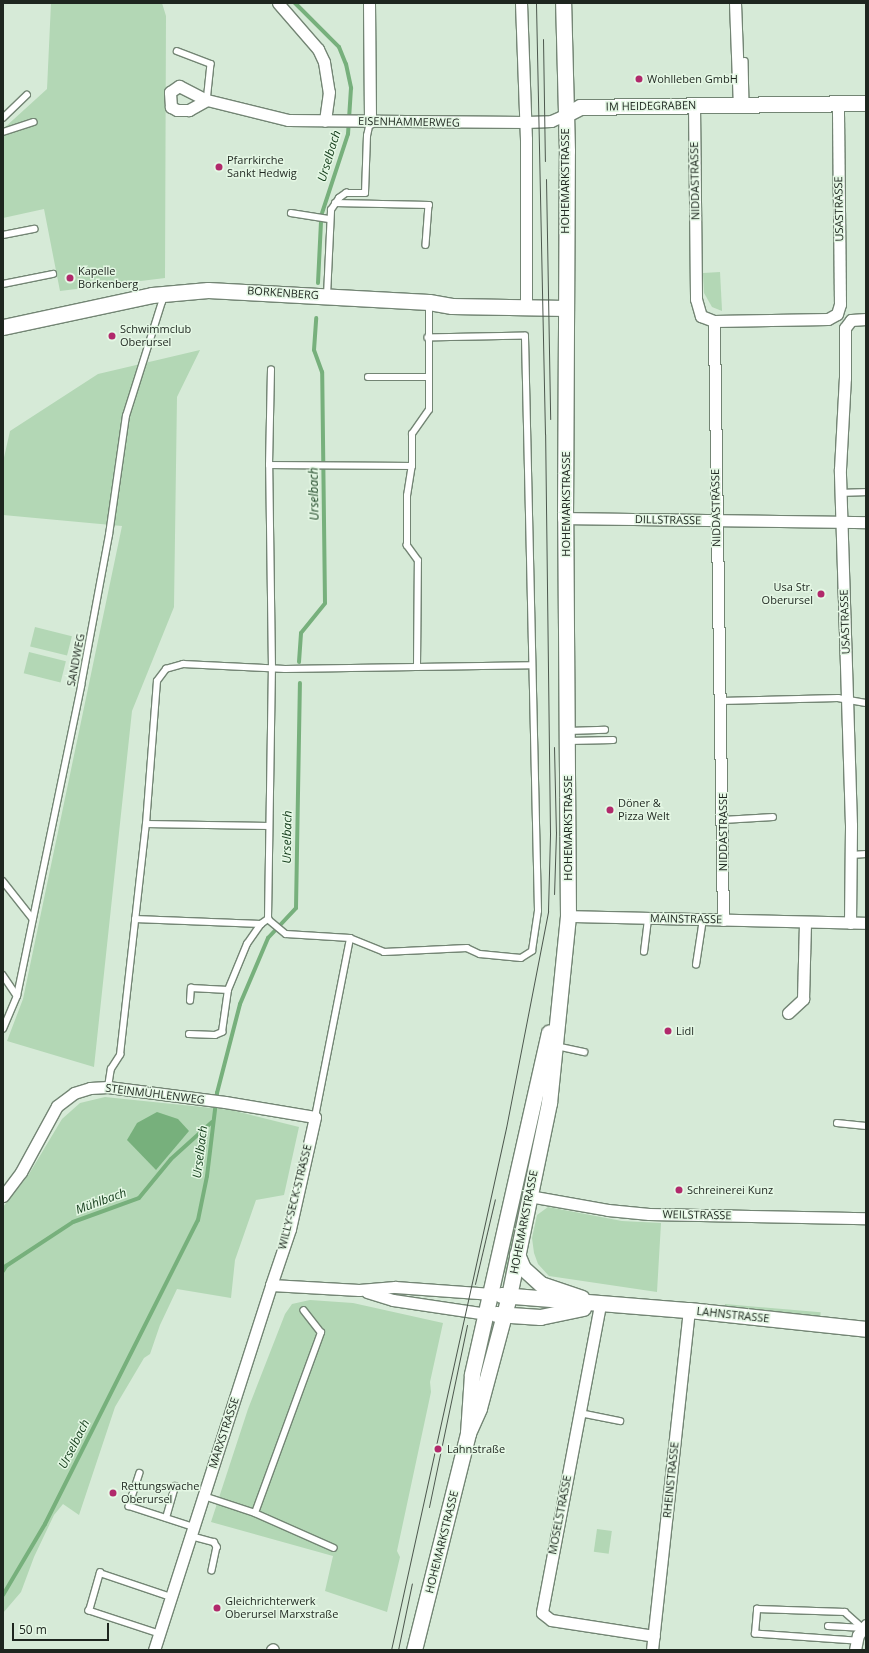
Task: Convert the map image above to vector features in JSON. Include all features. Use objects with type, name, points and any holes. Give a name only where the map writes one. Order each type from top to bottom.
[{"type":"street","points":[[278,3],[318,49],[324,62],[329,92],[325,121]]},
{"type":"street","points":[[369,3],[370,122]]},
{"type":"street","points":[[521,3],[526,122],[526,308]]},
{"type":"street","name":"HOHEMARKSTRASSE","points":[[468,1433],[472,1374],[551,1045],[558,1005],[568,916],[568,736],[565,518],[567,151],[563,3]]},
{"type":"street","points":[[735,3],[742,105]]},
{"type":"street","name":"EISENHAMMERWEG","points":[[207,100],[288,120],[338,120],[370,122],[526,122],[551,120],[565,115]]},
{"type":"street","name":"USASTRASSE","points":[[714,321],[828,319],[837,314],[840,304],[838,103]]},
{"type":"street","name":"IM HEIDEGRABEN","points":[[565,115],[580,107],[866,103]]},
{"type":"street","name":"NIDDASTRASSE","points":[[694,105],[696,299],[701,316],[714,321],[716,520],[724,820],[723,920]]},
{"type":"street","name":"BORKENBERG","points":[[3,327],[161,294],[233,290],[429,302],[452,306],[566,308]]},
{"type":"street","name":"USASTRASSE","points":[[850,923],[851,855],[841,493],[845,328],[848,323],[866,319]]},
{"type":"street","name":"DILLSTRASSE","points":[[565,518],[866,522]]},
{"type":"street","name":"MAINSTRASSE","points":[[568,916],[866,923]]},
{"type":"street","points":[[788,1013],[803,999],[805,922]]},
{"type":"street","name":"HOHEMARKSTRASSE","points":[[414,1650],[468,1433],[479,1408],[510,1296],[517,1254],[549,1103],[551,1045]]},
{"type":"street","name":"STEINMÜHLENWEG","points":[[5,1190],[21,1172],[56,1106],[74,1093],[90,1088],[108,1087],[210,1100],[314,1117]]},
{"type":"street","name":"WILLY-SECK-STRASSE","points":[[271,1284],[290,1229],[314,1117]]},
{"type":"street","name":"WEILSTRASSE","points":[[529,1196],[608,1210],[649,1214],[866,1218]]},
{"type":"street","name":"LAHNSTRASSE","points":[[517,1254],[523,1268],[541,1284],[600,1305]]},
{"type":"street","points":[[271,1284],[359,1290],[395,1287],[492,1294]]},
{"type":"street","name":"MARXSTRASSE","points":[[154,1650],[271,1284]]},
{"type":"street","points":[[359,1290],[393,1300],[487,1314]]},
{"type":"street","name":"LAHNSTRASSE","points":[[492,1294],[600,1305],[689,1310],[866,1329]]},
{"type":"street","name":"LAHNSTRASSE","points":[[487,1314],[540,1317],[600,1305]]},
{"type":"street","name":"MOSELSTRASSE","points":[[600,1305],[542,1613],[551,1620],[654,1636]]},
{"type":"street","name":"RHEINSTRASSE","points":[[652,1650],[689,1310]]},
{"type":"street","points":[[855,1646],[865,1627]]},
{"type":"lane","name":"EISENHAMMERWEG","points":[[177,51],[211,64],[207,100]]},
{"type":"lane","points":[[742,105],[745,62]]},
{"type":"lane","points":[[3,118],[27,95]]},
{"type":"lane","points":[[3,132],[33,122]]},
{"type":"lane","points":[[327,296],[329,219],[335,203],[346,193],[366,193],[367,136],[370,122]]},
{"type":"lane","points":[[335,203],[429,205],[426,245]]},
{"type":"lane","points":[[291,213],[329,219]]},
{"type":"lane","points":[[3,235],[34,229]]},
{"type":"lane","points":[[3,284],[53,274]]},
{"type":"lane","name":"SANDWEG","points":[[3,1029],[17,996],[33,919],[109,534],[126,416],[162,302],[161,294]]},
{"type":"lane","points":[[417,666],[418,561],[407,546],[407,496],[412,466],[412,434],[429,410],[429,302]]},
{"type":"lane","points":[[268,919],[286,934],[350,938],[384,952],[467,948],[480,954],[521,958],[532,951],[538,911],[531,665],[525,336],[428,338]]},
{"type":"lane","points":[[268,919],[272,668],[269,465],[271,370]]},
{"type":"lane","points":[[368,377],[429,377]]},
{"type":"lane","points":[[269,465],[412,466]]},
{"type":"lane","points":[[841,493],[866,492]]},
{"type":"lane","points":[[108,1087],[111,1069],[120,1055],[146,824],[157,681],[166,669],[183,664],[272,668],[531,665]]},
{"type":"lane","points":[[721,701],[847,699],[866,703]]},
{"type":"lane","points":[[568,736],[605,730]]},
{"type":"lane","points":[[568,736],[613,740]]},
{"type":"lane","points":[[724,820],[773,817]]},
{"type":"lane","points":[[146,824],[269,826]]},
{"type":"lane","points":[[851,855],[866,854]]},
{"type":"lane","points":[[3,881],[33,919]]},
{"type":"lane","points":[[644,952],[648,918]]},
{"type":"lane","points":[[135,919],[261,924]]},
{"type":"lane","points":[[189,1034],[215,1035],[222,1032],[228,990],[247,944],[261,924],[268,919]]},
{"type":"lane","points":[[696,965],[703,920]]},
{"type":"lane","points":[[314,1117],[350,938]]},
{"type":"lane","points":[[3,976],[17,996]]},
{"type":"lane","points":[[190,1001],[191,988],[228,990]]},
{"type":"lane","points":[[551,1045],[584,1052]]},
{"type":"lane","points":[[837,1123],[866,1126]]},
{"type":"lane","points":[[255,1513],[321,1333],[304,1311]]},
{"type":"lane","points":[[580,1413],[620,1421]]},
{"type":"lane","points":[[140,1473],[129,1506],[166,1518],[214,1542],[217,1547],[212,1570]]},
{"type":"lane","points":[[166,1518],[175,1486]]},
{"type":"lane","points":[[204,1496],[255,1513],[334,1548]]},
{"type":"lane","points":[[159,1634],[89,1611],[100,1573],[171,1597]]},
{"type":"lane","points":[[855,1646],[755,1634],[757,1609],[846,1612],[865,1627]]},
{"type":"lane","points":[[828,1626],[865,1627]]},
{"type":"shaded area","points":[[51,3],[162,3],[166,16],[165,278],[60,291],[44,209],[3,218],[3,129],[47,89]]},
{"type":"shaded area","points":[[720,272],[722,311],[712,307],[704,293],[703,273]]},
{"type":"shaded area","points":[[200,350],[177,397],[174,607],[132,711],[94,1067],[7,1041],[23,999],[122,526],[3,515],[3,462],[10,431],[98,374]]},
{"type":"shaded area","points":[[35,627],[72,636],[67,656],[30,646]]},
{"type":"shaded area","points":[[29,652],[66,661],[61,683],[24,673]]},
{"type":"shaded area","points":[[105,1097],[231,1110],[299,1127],[284,1195],[256,1200],[235,1260],[231,1298],[177,1289],[160,1325],[150,1354],[144,1358],[115,1407],[79,1515],[63,1504],[54,1515],[34,1557],[21,1592],[3,1613],[3,1207],[29,1174],[62,1119],[80,1103]]},
{"type":"shaded area","points":[[157,1112],[178,1119],[189,1131],[156,1170],[127,1140],[137,1123]]},
{"type":"shaded area","points":[[529,1159],[507,1273],[503,1272],[526,1161]]},
{"type":"shaded area","points":[[548,1207],[622,1221],[661,1223],[657,1292],[549,1276],[538,1264],[534,1253],[532,1238],[537,1215]]},
{"type":"shaded area","points":[[310,1300],[353,1303],[443,1323],[430,1382],[431,1392],[397,1551],[400,1557],[387,1612],[325,1591],[333,1556],[211,1522],[248,1409],[285,1314],[292,1304]]},
{"type":"shaded area","points":[[725,1304],[821,1312],[820,1316],[725,1308]]},
{"type":"shaded area","points":[[597,1529],[612,1531],[609,1554],[594,1552]]},
{"type":"waterway","name":"Urselbach","points":[[295,3],[339,47],[346,64],[351,88],[348,134],[322,213]]},
{"type":"waterway","name":"Urselbach","points":[[318,283],[321,222]]},
{"type":"waterway","name":"Urselbach","points":[[299,662],[301,633],[325,603],[322,372],[314,350],[316,318]]},
{"type":"waterway","name":"Urselbach","points":[[3,1595],[45,1524],[198,1220],[207,1176],[217,1093],[240,1004],[268,938],[296,908],[300,683]]},
{"type":"waterway","name":"Mühlbach","points":[[3,1271],[6,1266],[73,1222],[139,1198],[171,1159],[212,1122]]},
{"type":"tram line","points":[[391,1650],[506,1128],[548,911],[550,833],[545,434],[536,3]]},
{"type":"tram line","points":[[543,39],[545,161]]},
{"type":"tram line","points":[[546,179],[550,419]]},
{"type":"tram line","points":[[554,747],[556,832],[554,894]]},
{"type":"tram line","points":[[475,1284],[495,1199]]},
{"type":"tram line","points":[[429,1507],[467,1325]]},
{"type":"tram line","points":[[398,1650],[412,1583]]},
{"type":"place","name":"Wohlleben GmbH","points":[[639,79]]},
{"type":"place","name":"Pfarrkirche Sankt Hedwig","points":[[219,167]]},
{"type":"place","name":"Kapelle Borkenberg","points":[[70,278]]},
{"type":"place","name":"Schwimmclub Oberursel","points":[[112,336]]},
{"type":"place","name":"Usa Str. Oberursel","points":[[821,594]]},
{"type":"place","name":"Döner & Pizza Welt","points":[[610,810]]},
{"type":"place","name":"Lidl","points":[[668,1031]]},
{"type":"place","name":"Schreinerei Kunz","points":[[679,1190]]},
{"type":"place","name":"Lahnstraße","points":[[438,1449]]},
{"type":"place","name":"Rettungswache Oberursel","points":[[113,1493]]},
{"type":"place","name":"Gleichrichterwerk Oberursel Marxstraße","points":[[217,1608]]}]
